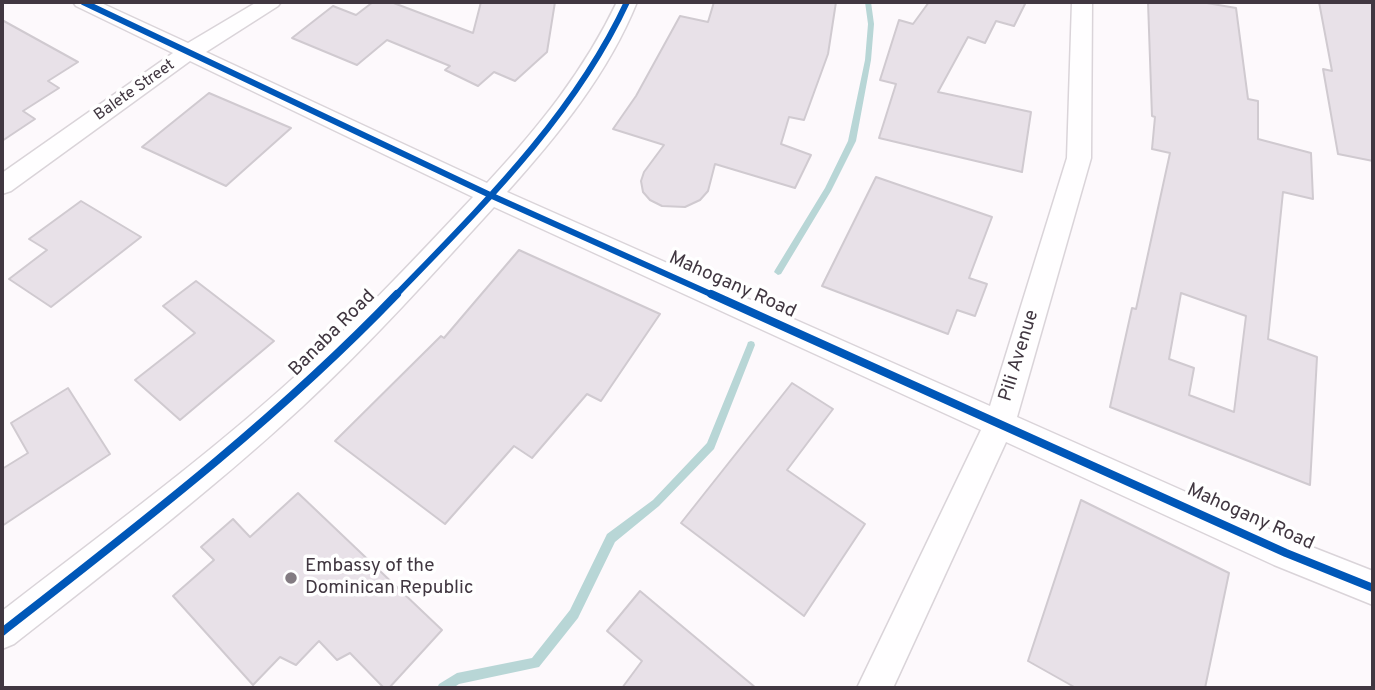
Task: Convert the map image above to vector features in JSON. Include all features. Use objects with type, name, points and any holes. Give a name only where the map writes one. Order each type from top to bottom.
[{"type":"street","name":"Mahogany Road","points":[[83,2],[490,195],[1286,553],[1373,588]]},
{"type":"street","name":"Balete Street","points":[[2,185],[188,53],[271,2]]},
{"type":"street","name":"Banaba Road","points":[[2,632],[117,542],[290,398],[418,272],[540,141],[615,31],[627,2]]},
{"type":"street","name":"Pili Avenue","points":[[875,688],[1000,423],[1079,158],[1082,2]]},
{"type":"building","points":[[373,2],[391,2],[473,33],[481,2],[555,2],[547,52],[515,81],[494,72],[478,86],[445,70],[450,66],[387,40],[357,65],[292,38],[333,6],[356,15]]},
{"type":"building","points":[[714,2],[836,2],[828,54],[804,120],[789,117],[781,144],[811,155],[795,188],[715,164],[708,191],[700,200],[685,207],[662,206],[650,200],[643,192],[641,181],[644,172],[664,145],[613,129],[636,96],[680,16],[708,22]]},
{"type":"building","points":[[929,2],[1026,2],[1014,26],[996,21],[985,43],[968,37],[938,92],[1031,112],[1022,172],[879,138],[896,84],[880,80],[899,20],[913,24]]},
{"type":"building","points":[[1148,2],[1201,2],[1236,8],[1248,99],[1258,101],[1258,139],[1311,153],[1313,199],[1283,192],[1268,339],[1317,357],[1310,485],[1110,407],[1132,308],[1136,309],[1170,153],[1152,149],[1155,117],[1152,116]],"holes":[[[1181,293],[1246,316],[1234,412],[1189,395],[1194,368],[1169,359]]]},
{"type":"building","points":[[1319,2],[1373,2],[1373,161],[1338,154],[1323,69],[1332,71]]},
{"type":"building","points":[[2,20],[78,62],[48,81],[59,88],[23,111],[35,119],[2,141]]},
{"type":"building","points":[[209,93],[291,128],[226,186],[142,147]]},
{"type":"building","points":[[876,177],[992,217],[969,278],[987,284],[975,316],[957,310],[948,334],[822,286]]},
{"type":"building","points":[[81,201],[141,237],[51,307],[9,279],[47,250],[29,239]]},
{"type":"building","points":[[519,250],[660,314],[601,401],[587,394],[532,458],[514,446],[445,524],[335,441],[441,336],[444,338]]},
{"type":"building","points":[[196,281],[274,341],[180,420],[135,380],[195,333],[163,306]]},
{"type":"building","points":[[792,383],[833,409],[787,470],[865,524],[804,616],[681,523]]},
{"type":"building","points":[[68,388],[110,454],[2,526],[2,469],[28,453],[11,423]]},
{"type":"building","name":"Embassy of the Dominican Republic","points":[[298,493],[442,630],[389,688],[384,688],[350,653],[337,660],[319,641],[296,665],[280,657],[253,685],[173,596],[214,560],[201,547],[233,519],[250,537]]},
{"type":"building","points":[[1081,500],[1229,573],[1205,688],[1076,688],[1028,661]]},
{"type":"building","points":[[640,591],[756,688],[622,688],[642,661],[607,631]]},
{"type":"waterway","points":[[778,272],[828,189],[852,141],[868,60],[871,24],[868,2]]},
{"type":"waterway","points":[[443,688],[457,679],[535,663],[574,614],[611,538],[656,503],[711,446],[751,345]]},
{"type":"cycle path","points":[[83,2],[490,195],[1286,553],[1373,588]]},
{"type":"cycle path","points":[[2,632],[220,459],[290,399],[357,335],[488,197],[556,119],[596,63],[627,2]]},
{"type":"place","name":"Embassy of the Dominican Republic","points":[[291,578]]}]
